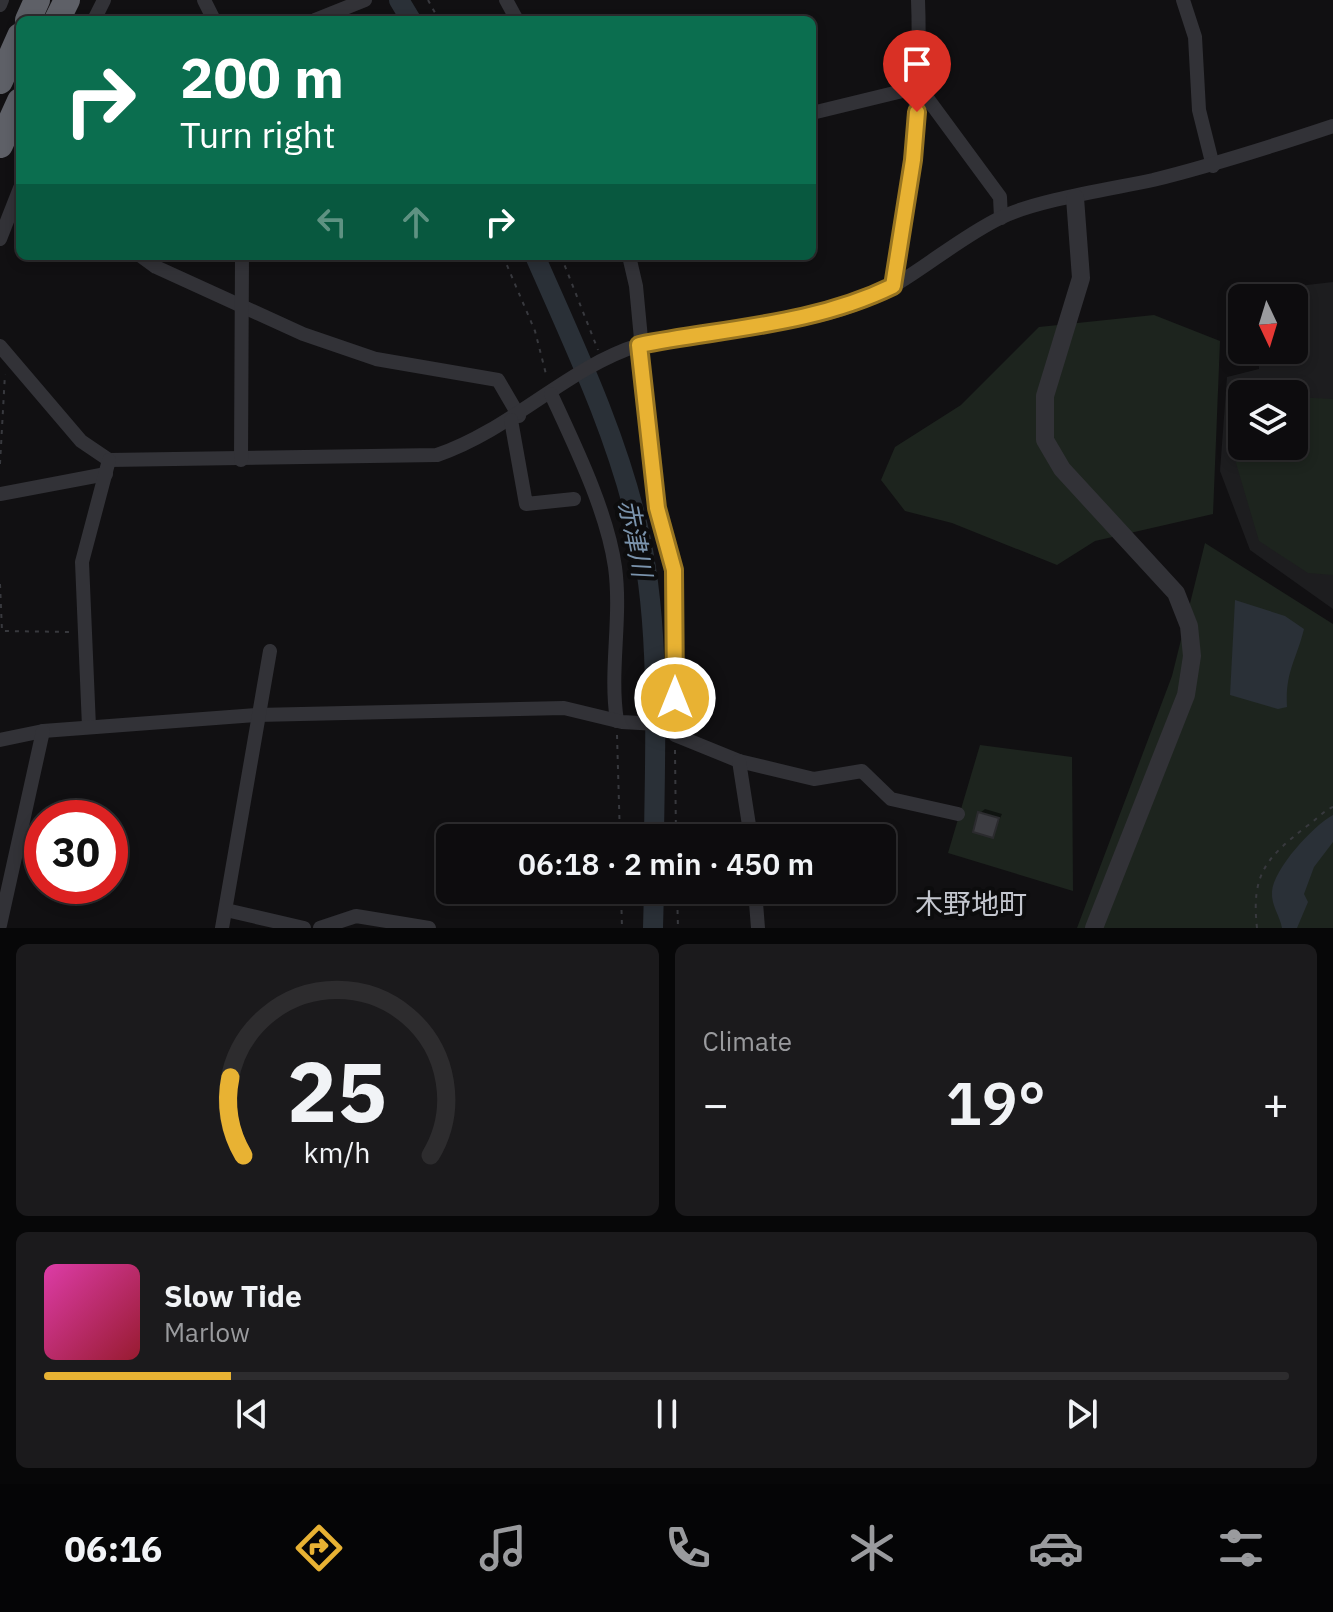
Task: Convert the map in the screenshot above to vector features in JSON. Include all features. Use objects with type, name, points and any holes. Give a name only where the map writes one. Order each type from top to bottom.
[{"type":"highway","points":[[0,81],[16,45]]},
{"type":"highway","points":[[0,145],[16,110]]},
{"type":"street","points":[[893,286],[913,160],[919,87],[918,0]]},
{"type":"street","points":[[1183,0],[1195,37],[1199,110],[1213,166]]},
{"type":"street","points":[[325,16],[364,1]]},
{"type":"street","points":[[816,112],[919,87]]},
{"type":"street","points":[[919,87],[1000,197],[1001,218]]},
{"type":"street","points":[[0,494],[107,467],[437,455],[462,447],[515,418],[601,363],[639,345],[796,319],[853,305],[893,286],[1001,218],[1213,166],[1333,126]]},
{"type":"street","points":[[1075,198],[1081,278],[1045,396],[1045,440],[1062,469],[1176,593],[1189,626],[1192,656],[1186,695],[1094,928]]},
{"type":"street","points":[[0,239],[16,203]]},
{"type":"street","points":[[146,260],[303,334],[376,359],[498,380],[515,418],[526,504],[574,499]]},
{"type":"street","points":[[241,460],[242,260]]},
{"type":"street","points":[[630,260],[636,286],[639,345],[657,508],[674,570],[675,725],[672,729]]},
{"type":"street","points":[[0,346],[107,467]]},
{"type":"street","points":[[554,392],[592,490],[615,566],[617,635],[612,688],[620,721]]},
{"type":"street","points":[[89,727],[82,562],[107,467]]},
{"type":"street","points":[[222,928],[270,651]]},
{"type":"street","points":[[0,740],[43,731],[257,715],[564,708],[672,729],[739,761],[814,779],[862,771],[891,799],[958,814]]},
{"type":"street","points":[[0,925],[43,731]]},
{"type":"street","points":[[739,761],[749,824]]},
{"type":"street","points":[[756,904],[758,928]]},
{"type":"street","points":[[226,910],[304,928]]},
{"type":"street","points":[[320,928],[356,916],[429,928]]},
{"type":"path","points":[[505,260],[535,331],[554,392]]},
{"type":"path","points":[[562,260],[601,363]]},
{"type":"path","points":[[0,464],[5,371],[14,362]]},
{"type":"path","points":[[0,584],[2,631],[84,632]]},
{"type":"path","points":[[620,721],[620,824]]},
{"type":"path","points":[[672,729],[675,824]]},
{"type":"path","points":[[1257,928],[1254,892],[1271,857],[1286,841],[1333,807]]},
{"type":"path","points":[[621,904],[622,928]]},
{"type":"path","points":[[677,904],[678,928]]},
{"type":"shaded area","points":[[1333,282],[1333,609],[1250,550],[1220,471],[1227,377],[1259,369],[1259,364],[1308,364],[1308,285]]},
{"type":"shaded area","points":[[1154,315],[1220,341],[1213,514],[1095,541],[1057,565],[952,523],[905,511],[881,480],[895,447],[961,405],[1039,327]]},
{"type":"shaded area","points":[[1308,398],[1333,399],[1333,575],[1308,573],[1259,541],[1236,460],[1308,460]]},
{"type":"shaded area","points":[[1205,543],[1333,624],[1333,928],[1077,928],[1172,676]]},
{"type":"shaded area","points":[[1235,600],[1285,616],[1304,629],[1289,675],[1287,707],[1278,709],[1230,695]]},
{"type":"shaded area","points":[[980,745],[1072,757],[1073,891],[948,853]]},
{"type":"shaded area","points":[[1333,815],[1333,842],[1314,867],[1304,894],[1308,902],[1297,928],[1282,928],[1273,901],[1274,882],[1296,849]]},
{"type":"building","points":[[978,812],[999,818],[993,838],[973,832]]},
{"type":"waterway","name":"赤津川","points":[[399,0],[409,16]]},
{"type":"waterway","name":"赤津川","points":[[537,260],[617,454],[645,560],[655,679],[654,824]]},
{"type":"waterway","name":"赤津川","points":[[653,928],[654,904]]},
{"type":"district","name":"木野地町","points":[[971,903]]},
{"type":"route","points":[[675,698],[674,570],[657,508],[639,345],[796,319],[853,305],[893,286],[913,160],[917,112]]}]
